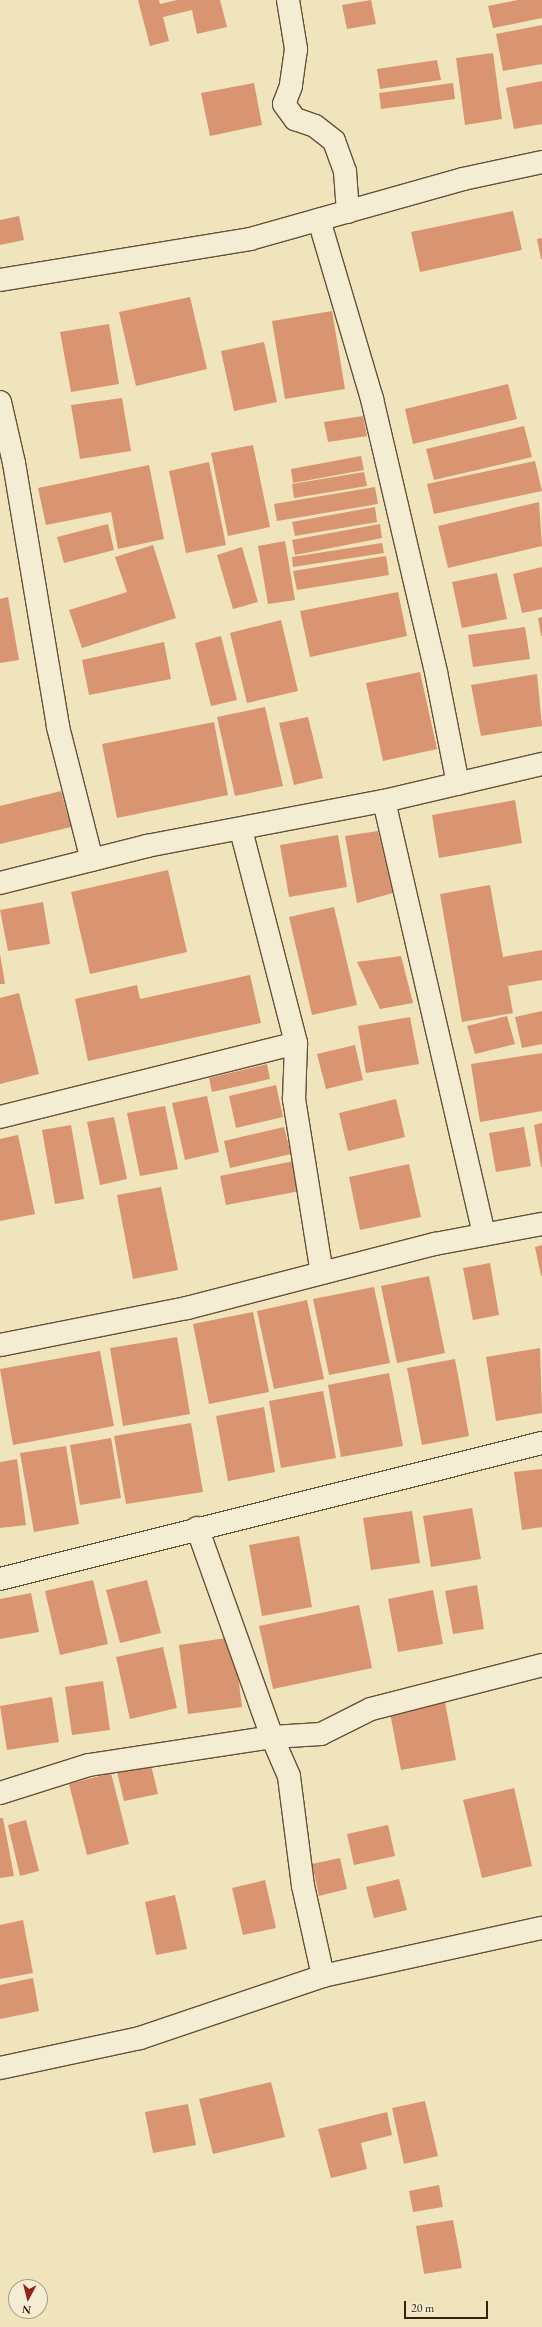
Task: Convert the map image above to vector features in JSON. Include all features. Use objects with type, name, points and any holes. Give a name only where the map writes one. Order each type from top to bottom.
[{"type":"street","points":[[288,0],[296,49],[291,86],[284,104],[295,119],[315,126],[334,141],[345,172],[348,212]]},
{"type":"street","points":[[0,280],[250,240],[463,179],[542,162]]},
{"type":"street","points":[[320,220],[372,399],[436,672],[458,784]]},
{"type":"street","points":[[0,402],[14,463],[58,726],[92,860]]},
{"type":"street","points":[[0,883],[147,846],[241,830],[384,801],[542,764]]},
{"type":"street","points":[[384,801],[484,1235]]},
{"type":"street","points":[[241,830],[296,1043],[294,1099],[322,1273]]},
{"type":"street","points":[[0,1117],[296,1043]]},
{"type":"street","points":[[0,1345],[187,1308],[435,1244],[542,1224]]},
{"type":"street","points":[[0,1579],[197,1528],[542,1443]]},
{"type":"street","points":[[197,1528],[272,1737],[289,1776],[303,1886],[323,1976]]},
{"type":"street","points":[[0,1793],[89,1765],[272,1737],[321,1734],[371,1709],[542,1665]]},
{"type":"street","points":[[0,2068],[140,2038],[323,1976],[542,1928]]},
{"type":"building","points":[[138,0],[159,0],[160,4],[177,0],[220,0],[227,27],[197,34],[192,10],[163,17],[169,41],[150,46]]},
{"type":"building","points":[[371,0],[376,24],[347,29],[342,5]]},
{"type":"building","points":[[518,0],[542,0],[542,18],[493,28],[488,6]]},
{"type":"building","points":[[542,25],[542,64],[503,71],[496,34]]},
{"type":"building","points":[[493,53],[502,119],[465,125],[456,58]]},
{"type":"building","points":[[437,60],[441,80],[380,89],[377,69]]},
{"type":"building","points":[[542,81],[542,124],[514,129],[506,88]]},
{"type":"building","points":[[254,83],[262,125],[210,136],[201,93]]},
{"type":"building","points":[[453,83],[455,99],[381,109],[379,93]]},
{"type":"building","points":[[513,211],[522,250],[420,272],[411,232]]},
{"type":"building","points":[[19,216],[24,240],[0,245],[0,220]]},
{"type":"building","points":[[542,238],[542,259],[541,259],[537,239]]},
{"type":"building","points":[[190,297],[207,369],[136,386],[119,312]]},
{"type":"building","points":[[332,311],[345,389],[285,399],[272,321]]},
{"type":"building","points":[[109,324],[119,384],[71,392],[60,332]]},
{"type":"building","points":[[264,342],[277,402],[234,411],[221,351]]},
{"type":"building","points":[[508,384],[517,419],[413,444],[405,409]]},
{"type":"building","points":[[122,398],[131,451],[80,459],[71,405]]},
{"type":"building","points":[[363,416],[367,436],[328,442],[324,422]]},
{"type":"building","points":[[524,426],[532,457],[434,480],[426,449]]},
{"type":"building","points":[[253,445],[270,527],[228,536],[211,453]]},
{"type":"building","points":[[361,456],[364,470],[293,483],[291,469]]},
{"type":"building","points":[[535,461],[542,491],[434,514],[427,484]]},
{"type":"building","points":[[209,462],[226,545],[186,553],[169,471]]},
{"type":"building","points":[[149,465],[164,539],[118,549],[111,512],[46,525],[38,488]]},
{"type":"building","points":[[364,472],[367,486],[294,498],[292,484]]},
{"type":"building","points":[[375,487],[378,504],[277,521],[274,504]]},
{"type":"building","points":[[539,502],[542,546],[448,568],[438,526]]},
{"type":"building","points":[[375,507],[377,522],[295,536],[292,522]]},
{"type":"building","points":[[108,524],[114,550],[64,563],[57,537]]},
{"type":"building","points":[[380,524],[382,538],[295,555],[292,540]]},
{"type":"building","points":[[285,541],[295,600],[268,604],[258,546]]},
{"type":"building","points":[[382,543],[384,553],[293,567],[292,557]]},
{"type":"building","points":[[153,545],[176,618],[82,648],[69,610],[127,592],[115,557]]},
{"type":"building","points":[[242,547],[258,602],[233,609],[217,555]]},
{"type":"building","points":[[386,556],[389,575],[297,590],[293,571]]},
{"type":"building","points":[[542,567],[542,609],[522,613],[513,574]]},
{"type":"building","points":[[497,573],[507,619],[462,628],[452,582]]},
{"type":"building","points":[[398,592],[407,636],[310,657],[300,611]]},
{"type":"building","points":[[8,597],[19,660],[0,663],[0,599]]},
{"type":"building","points":[[542,617],[542,636],[541,636],[538,618]]},
{"type":"building","points":[[281,620],[298,691],[247,703],[230,633]]},
{"type":"building","points":[[525,627],[530,659],[473,667],[468,635]]},
{"type":"building","points":[[221,636],[237,700],[211,706],[195,643]]},
{"type":"building","points":[[164,642],[171,679],[89,695],[82,660]]},
{"type":"building","points":[[420,672],[437,749],[383,761],[366,683]]},
{"type":"building","points":[[537,674],[542,726],[481,736],[471,685]]},
{"type":"building","points":[[265,707],[283,786],[235,796],[217,717]]},
{"type":"building","points":[[308,717],[323,778],[294,785],[279,723]]},
{"type":"building","points":[[214,722],[228,795],[117,818],[102,744]]},
{"type":"building","points":[[61,791],[71,827],[0,844],[0,806]]},
{"type":"building","points":[[515,800],[522,843],[439,858],[432,815]]},
{"type":"building","points":[[378,831],[393,893],[357,903],[345,836]]},
{"type":"building","points":[[338,835],[347,887],[289,897],[280,845]]},
{"type":"building","points":[[168,870],[187,952],[90,974],[71,892]]},
{"type":"building","points":[[490,885],[503,957],[542,950],[542,980],[508,986],[513,1013],[462,1022],[440,894]]},
{"type":"building","points":[[43,902],[50,944],[8,951],[0,910]]},
{"type":"building","points":[[334,907],[357,1005],[312,1015],[289,917]]},
{"type":"building","points":[[0,954],[5,984],[0,984]]},
{"type":"building","points":[[401,956],[413,1003],[380,1009],[357,962]]},
{"type":"building","points":[[250,975],[261,1023],[88,1061],[75,999],[137,985],[140,999]]},
{"type":"building","points":[[19,993],[39,1074],[0,1084],[0,998]]},
{"type":"building","points":[[542,1011],[542,1044],[522,1048],[515,1017]]},
{"type":"building","points":[[507,1016],[515,1044],[475,1054],[467,1026]]},
{"type":"building","points":[[410,1017],[419,1064],[366,1073],[358,1026]]},
{"type":"building","points":[[355,1045],[363,1080],[326,1089],[317,1054]]},
{"type":"building","points":[[542,1053],[542,1111],[480,1122],[471,1064]]},
{"type":"building","points":[[267,1064],[270,1079],[212,1092],[209,1078]]},
{"type":"building","points":[[276,1085],[283,1117],[236,1128],[229,1096]]},
{"type":"building","points":[[207,1096],[219,1152],[185,1160],[172,1103]]},
{"type":"building","points":[[396,1099],[405,1137],[348,1151],[339,1113]]},
{"type":"building","points":[[165,1106],[178,1169],[140,1176],[127,1113]]},
{"type":"building","points":[[114,1117],[127,1179],[100,1185],[87,1122]]},
{"type":"building","points":[[542,1123],[542,1167],[541,1167],[534,1125]]},
{"type":"building","points":[[71,1125],[84,1199],[55,1204],[42,1130]]},
{"type":"building","points":[[284,1127],[291,1154],[230,1168],[224,1141]]},
{"type":"building","points":[[524,1127],[531,1166],[496,1172],[489,1133]]},
{"type":"building","points":[[18,1135],[35,1214],[0,1221],[0,1139]]},
{"type":"building","points":[[294,1161],[300,1191],[226,1205],[220,1176]]},
{"type":"building","points":[[409,1164],[421,1217],[360,1230],[349,1177]]},
{"type":"building","points":[[161,1187],[178,1270],[133,1279],[117,1195]]},
{"type":"building","points":[[542,1245],[542,1276],[541,1276],[535,1247]]},
{"type":"building","points":[[490,1263],[499,1315],[473,1320],[463,1268]]},
{"type":"building","points":[[429,1276],[445,1353],[397,1363],[381,1286]]},
{"type":"building","points":[[374,1287],[390,1363],[329,1375],[313,1299]]},
{"type":"building","points":[[307,1300],[324,1379],[274,1389],[257,1311]]},
{"type":"building","points":[[253,1312],[269,1392],[209,1404],[193,1324]]},
{"type":"building","points":[[177,1337],[190,1414],[123,1426],[110,1348]]},
{"type":"building","points":[[540,1348],[542,1413],[496,1421],[486,1357]]},
{"type":"building","points":[[100,1351],[114,1426],[13,1445],[0,1369]]},
{"type":"building","points":[[455,1359],[469,1436],[422,1445],[407,1368]]},
{"type":"building","points":[[389,1373],[403,1446],[341,1457],[328,1385]]},
{"type":"building","points":[[323,1391],[336,1458],[281,1468],[269,1401]]},
{"type":"building","points":[[264,1407],[275,1472],[228,1481],[216,1416]]},
{"type":"building","points":[[191,1423],[203,1492],[126,1504],[114,1436]]},
{"type":"building","points":[[111,1438],[121,1498],[80,1505],[70,1445]]},
{"type":"building","points":[[66,1446],[79,1524],[34,1532],[20,1453]]},
{"type":"building","points":[[17,1459],[26,1525],[0,1528],[0,1462]]},
{"type":"building","points":[[542,1469],[542,1527],[522,1530],[514,1472]]},
{"type":"building","points":[[472,1508],[481,1559],[431,1567],[423,1516]]},
{"type":"building","points":[[412,1511],[420,1563],[371,1570],[363,1518]]},
{"type":"building","points":[[299,1536],[312,1607],[262,1616],[249,1545]]},
{"type":"building","points":[[93,1580],[108,1644],[60,1655],[45,1591]]},
{"type":"building","points":[[147,1580],[161,1633],[120,1643],[106,1590]]},
{"type":"building","points":[[477,1585],[484,1629],[453,1634],[445,1591]]},
{"type":"building","points":[[433,1590],[443,1644],[398,1652],[388,1599]]},
{"type":"building","points":[[31,1593],[39,1632],[0,1639],[0,1599]]},
{"type":"building","points":[[359,1605],[372,1668],[273,1689],[259,1626]]},
{"type":"building","points":[[233,1637],[242,1707],[188,1714],[179,1645]]},
{"type":"building","points":[[163,1647],[177,1708],[130,1719],[116,1657]]},
{"type":"building","points":[[103,1681],[110,1730],[72,1735],[65,1687]]},
{"type":"building","points":[[52,1697],[59,1742],[7,1750],[0,1706]]},
{"type":"building","points":[[445,1702],[456,1760],[401,1770],[390,1713]]},
{"type":"building","points":[[151,1765],[158,1794],[124,1801],[117,1772]]},
{"type":"building","points":[[111,1773],[129,1844],[87,1855],[69,1784]]},
{"type":"building","points":[[514,1788],[532,1866],[482,1878],[463,1800]]},
{"type":"building","points":[[0,1818],[3,1818],[14,1876],[0,1878]]},
{"type":"building","points":[[26,1820],[39,1871],[20,1876],[8,1825]]},
{"type":"building","points":[[388,1825],[395,1856],[354,1865],[347,1834]]},
{"type":"building","points":[[340,1858],[347,1889],[319,1896],[312,1864]]},
{"type":"building","points":[[399,1879],[407,1910],[374,1918],[366,1887]]},
{"type":"building","points":[[265,1880],[276,1928],[243,1935],[232,1888]]},
{"type":"building","points":[[175,1895],[187,1949],[156,1955],[145,1902]]},
{"type":"building","points":[[23,1920],[33,1973],[0,1979],[0,1925]]},
{"type":"building","points":[[33,1978],[39,2011],[0,2019],[0,1985]]},
{"type":"building","points":[[271,2082],[285,2137],[213,2154],[199,2099]]},
{"type":"building","points":[[425,2101],[438,2156],[404,2164],[392,2108]]},
{"type":"building","points":[[188,2104],[196,2145],[153,2153],[145,2112]]},
{"type":"building","points":[[387,2112],[392,2135],[361,2143],[367,2169],[331,2178],[318,2129]]},
{"type":"building","points":[[439,2185],[443,2207],[413,2212],[409,2191]]},
{"type":"building","points":[[453,2220],[462,2268],[424,2274],[416,2226]]}]
